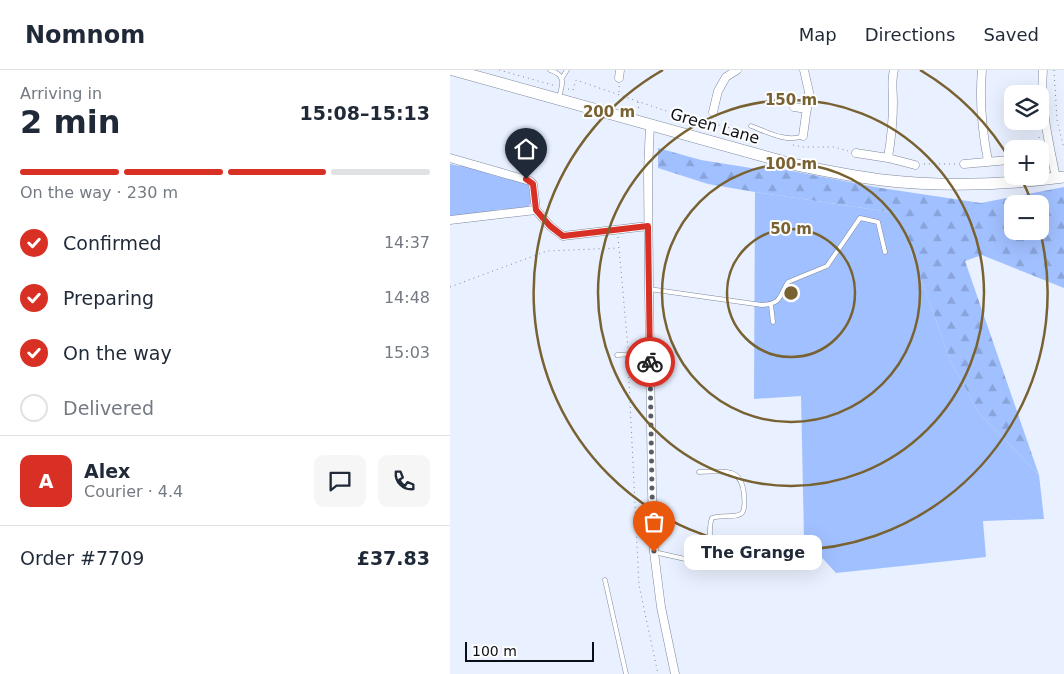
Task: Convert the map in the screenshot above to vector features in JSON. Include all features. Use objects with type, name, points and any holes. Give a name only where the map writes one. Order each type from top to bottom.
[{"type":"main road","name":"Green Lane","points":[[453,70],[792,164],[835,173],[883,180],[960,184],[1060,178]]},
{"type":"street","points":[[719,70],[726,76]]},
{"type":"street","points":[[713,112],[718,92],[726,76],[737,70]]},
{"type":"street","points":[[803,136],[809,92],[804,70]]},
{"type":"street","points":[[888,158],[892,136],[892,79],[894,70]]},
{"type":"street","points":[[982,70],[980,88],[982,130],[988,161]]},
{"type":"street","points":[[1043,70],[1042,85],[1045,114],[1060,178]]},
{"type":"street","points":[[794,107],[807,109]]},
{"type":"street","points":[[650,125],[648,226],[654,552],[661,607],[675,674]]},
{"type":"street","points":[[856,153],[915,164]]},
{"type":"street","points":[[450,158],[530,181],[533,184],[536,210],[550,226],[563,236],[648,226]]},
{"type":"street","points":[[964,164],[1004,160]]},
{"type":"street","points":[[450,220],[536,210]]},
{"type":"lane","points":[[550,70],[562,78]]},
{"type":"lane","points":[[559,100],[562,78],[567,70]]},
{"type":"lane","points":[[751,126],[791,139],[803,136]]},
{"type":"lane","points":[[649,289],[771,305],[781,297],[786,284],[791,280],[827,266],[860,218],[878,222],[885,252]]},
{"type":"lane","points":[[771,305],[773,322]]},
{"type":"lane","points":[[617,355],[650,353]]},
{"type":"lane","points":[[654,552],[694,561],[701,560],[706,557],[710,548],[710,524],[712,518],[716,516],[740,515],[743,512],[743,486],[739,477],[733,473],[699,472]]},
{"type":"lane","points":[[605,580],[626,674]]},
{"type":"path","points":[[499,70],[573,90],[576,80],[669,112],[756,135]]},
{"type":"path","points":[[1054,70],[1057,120],[1064,150]]},
{"type":"path","points":[[794,145],[803,147],[834,147],[856,153]]},
{"type":"path","points":[[915,164],[964,164]]},
{"type":"path","points":[[617,230],[628,354],[639,585],[658,674]]},
{"type":"path","points":[[450,287],[547,251],[619,248]]},
{"type":"green space","points":[[658,148],[701,160],[757,169],[766,166],[881,188],[981,203],[1004,199],[1004,240],[1049,240],[1049,195],[1022,195],[1064,187],[1064,288],[982,255],[965,261],[1039,475],[979,413],[951,362],[897,213],[708,184],[658,168]]},
{"type":"green space","points":[[450,164],[488,171],[489,174],[528,184],[531,196],[529,206],[520,210],[500,209],[489,213],[450,217]]},
{"type":"green space","points":[[755,192],[897,213],[951,362],[979,413],[1039,475],[1044,519],[983,521],[986,557],[836,573],[804,538],[801,396],[754,399]]},
{"type":"way so far","points":[[650,362],[654,552]]},
{"type":"place","name":"The Grange","points":[[654,552]]},
{"type":"route","points":[[526,179],[533,184],[536,210],[556,232],[563,236],[648,226],[650,362]]}]
